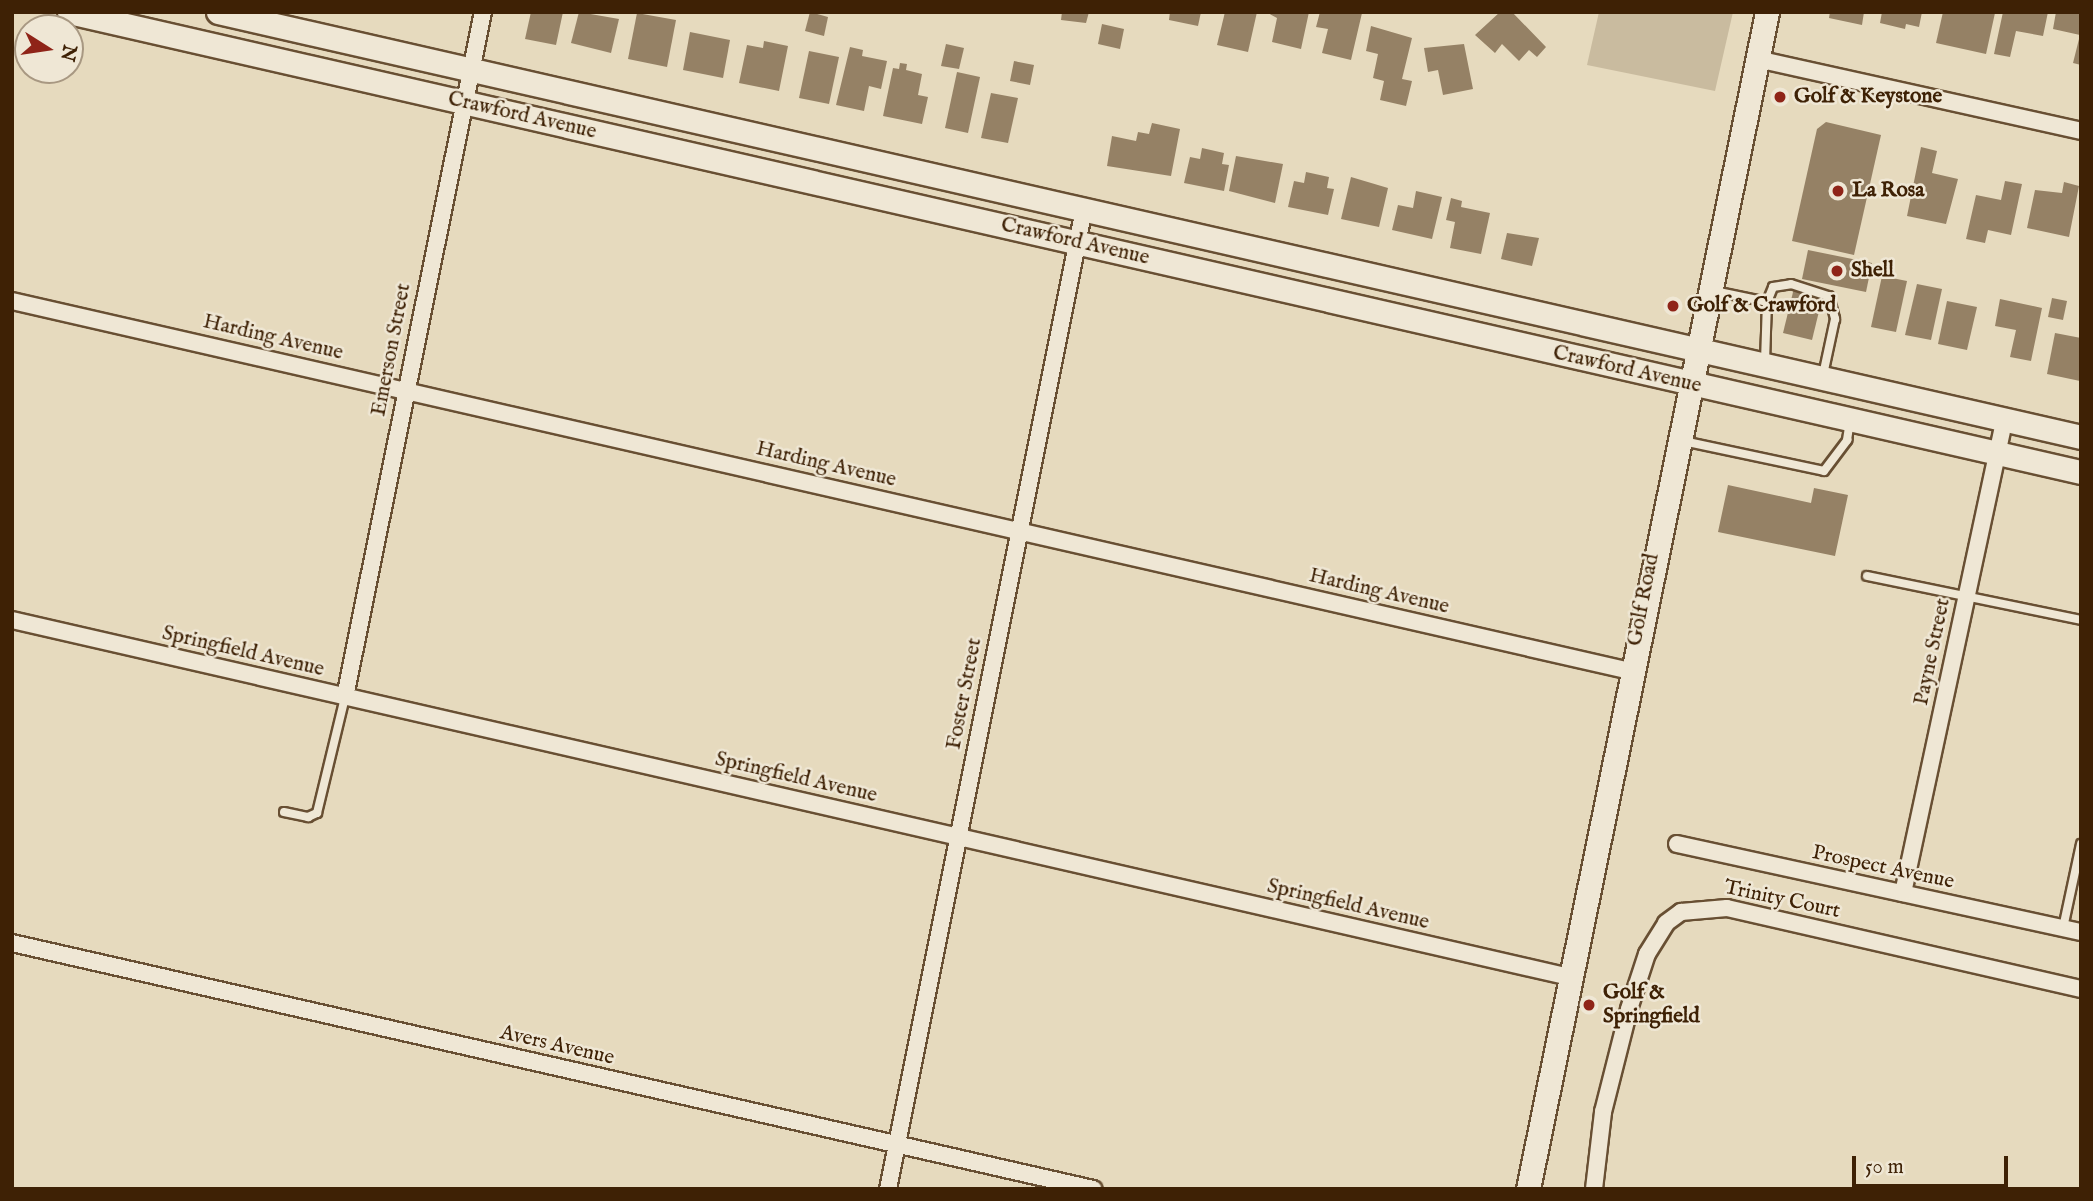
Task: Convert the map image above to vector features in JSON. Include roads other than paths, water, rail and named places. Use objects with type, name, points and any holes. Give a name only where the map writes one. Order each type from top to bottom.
[{"type":"main road","name":"Crawford Avenue","points":[[69,12],[1687,385],[2081,472]]},
{"type":"main road","name":"Crawford Avenue","points":[[218,12],[2081,437]]},
{"type":"main road","name":"Golf Road","points":[[1528,1189],[1676,439],[1766,12]]},
{"type":"street","name":"Emerson Street","points":[[345,697],[483,12]]},
{"type":"street","points":[[1757,59],[2081,131]]},
{"type":"street","name":"Foster Street","points":[[888,1189],[1084,209]]},
{"type":"street","name":"Harding Avenue","points":[[12,301],[1630,671]]},
{"type":"street","name":"Payne Street","points":[[1903,893],[2004,419]]},
{"type":"street","name":"Springfield Avenue","points":[[12,620],[1570,978]]},
{"type":"street","name":"Prospect Avenue","points":[[1677,844],[2081,932]]},
{"type":"street","name":"Trinity Court","points":[[1594,1189],[1603,1112],[1629,1009],[1647,954],[1667,923],[1681,912],[1727,908],[2081,989]]},
{"type":"street","name":"Avers Avenue","points":[[12,943],[1093,1189]]},
{"type":"lane","points":[[1764,365],[1767,302],[1773,287],[1791,284],[1825,293],[1834,303],[1822,378]]},
{"type":"lane","points":[[1708,289],[1767,302]]},
{"type":"lane","points":[[1676,439],[1824,471],[1847,440],[1850,421]]},
{"type":"lane","points":[[1867,576],[2081,620]]},
{"type":"lane","points":[[284,812],[308,817],[317,813],[345,697]]},
{"type":"lane","points":[[2063,928],[2081,844]]},
{"type":"place","name":"Golf & Keystone","points":[[1780,97]]},
{"type":"place","name":"La Rosa","points":[[1838,191]]},
{"type":"place","name":"Shell","points":[[1837,271]]},
{"type":"place","name":"Golf & Crawford","points":[[1673,306]]},
{"type":"place","name":"Golf & Springfield","points":[[1589,1005]]}]
